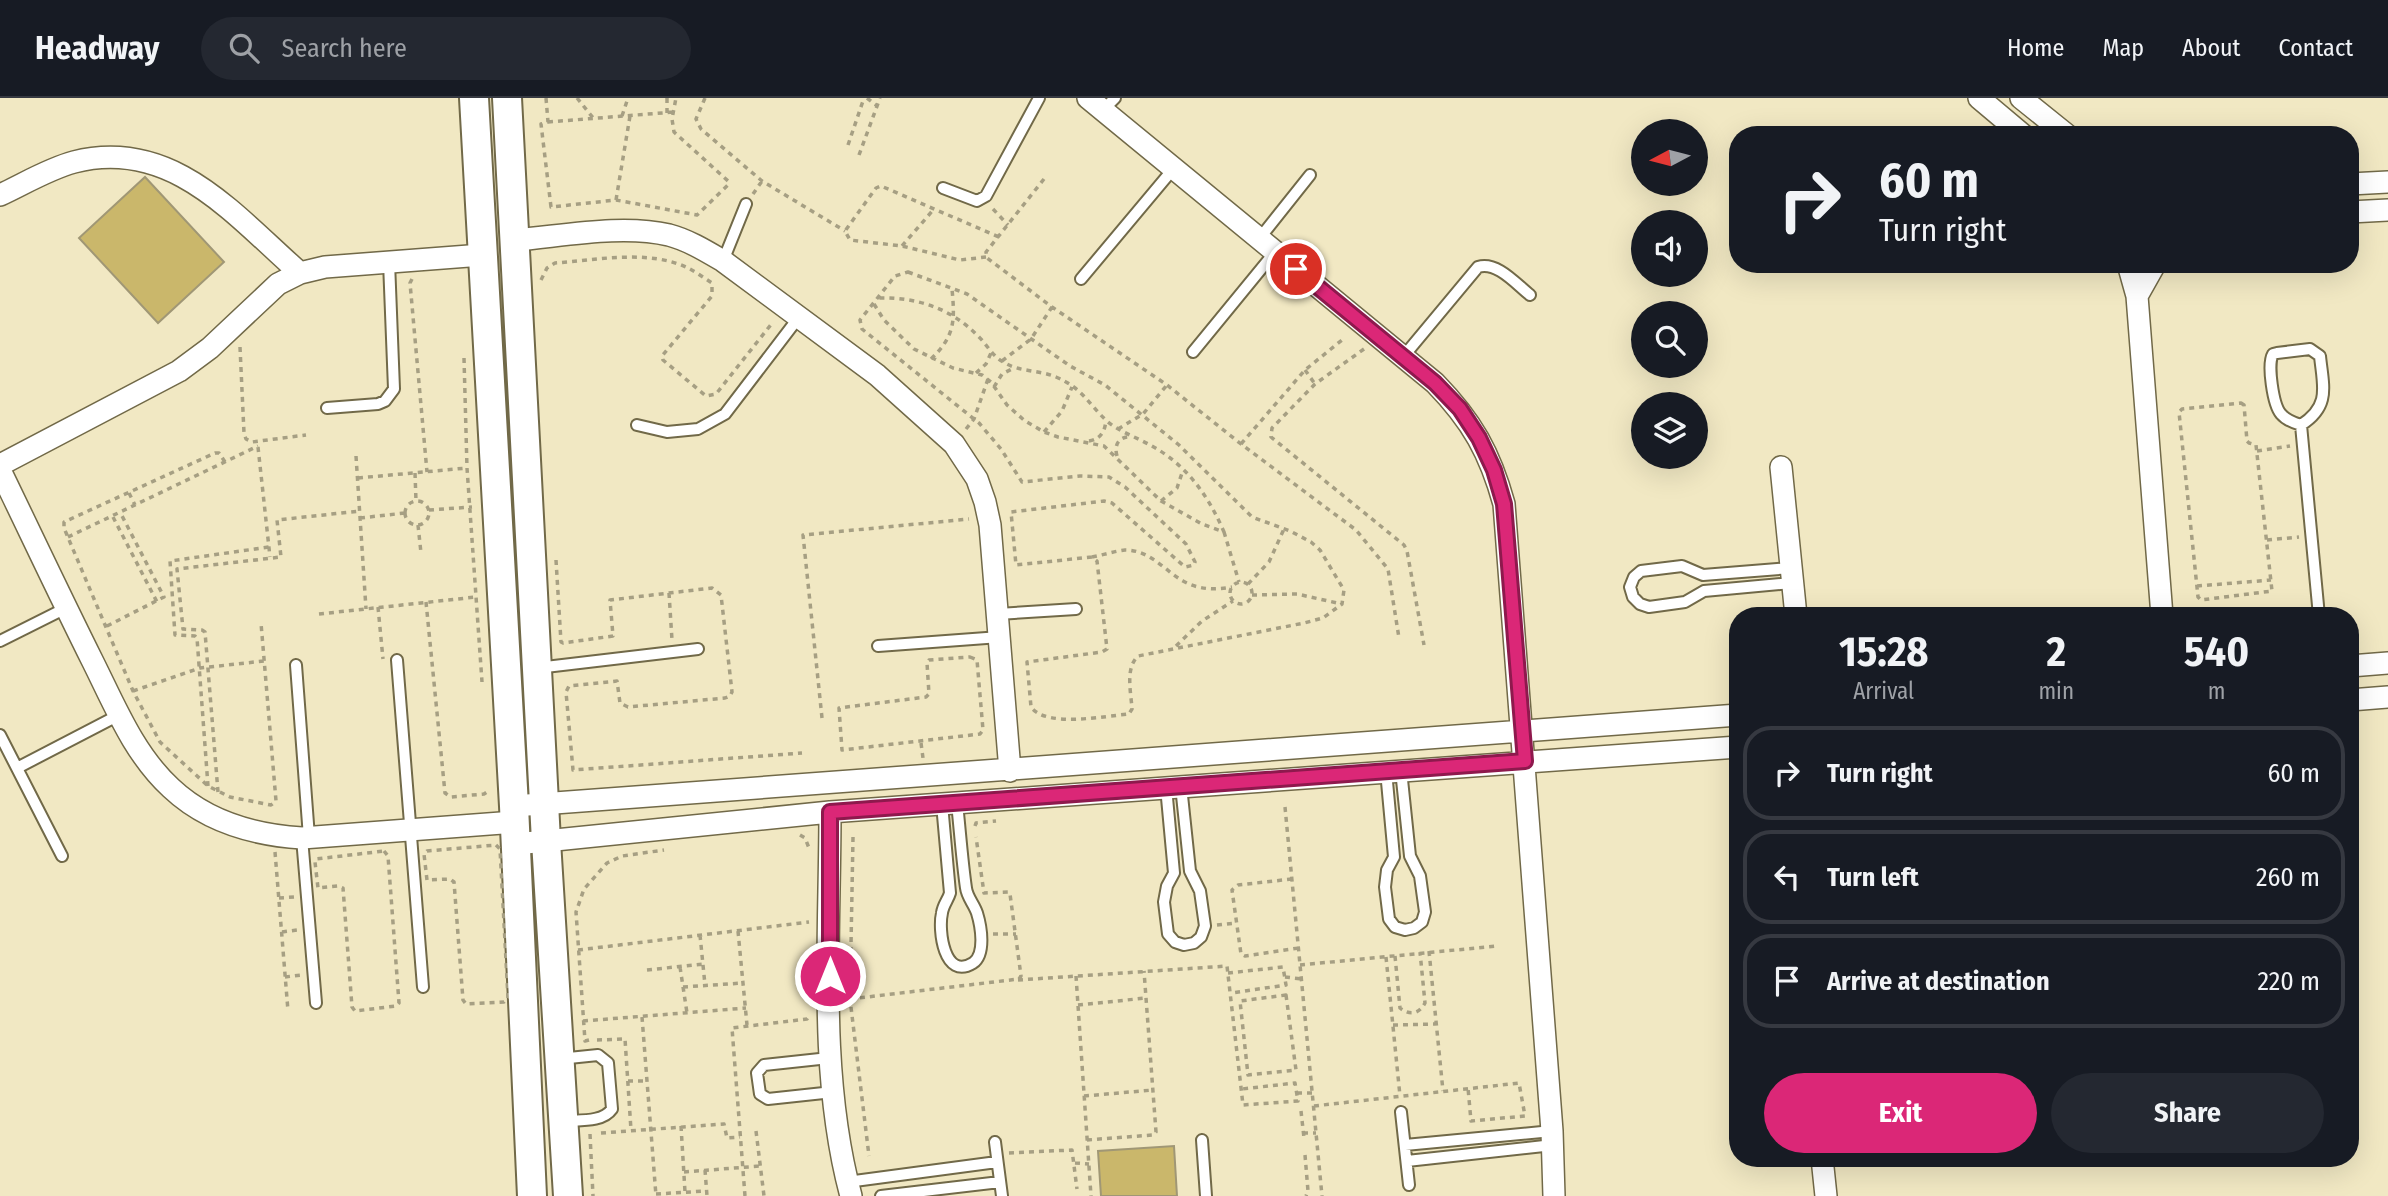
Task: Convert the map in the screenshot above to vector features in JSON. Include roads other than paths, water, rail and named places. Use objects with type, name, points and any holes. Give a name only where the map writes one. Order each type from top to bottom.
[{"type":"street","points":[[474,98],[515,824],[532,1196]]},
{"type":"street","points":[[507,98],[546,841],[568,1196]]},
{"type":"street","points":[[1979,98],[2012,126]]},
{"type":"street","points":[[2021,98],[2043,126]]},
{"type":"street","points":[[1102,102],[1174,168],[1435,383],[1460,409],[1479,438],[1494,470],[1504,504],[1525,761],[1554,1196]]},
{"type":"street","points":[[478,160],[511,157]]},
{"type":"street","points":[[1,192],[74,163],[106,158],[138,160],[170,169],[198,184],[300,273]]},
{"type":"street","points":[[2359,184],[2388,182]]},
{"type":"street","points":[[2359,212],[2388,210]]},
{"type":"street","points":[[515,240],[640,231],[698,246],[723,261],[877,375],[954,444],[976,479],[988,517],[1010,771]]},
{"type":"street","points":[[482,255],[325,267],[300,273],[278,285],[209,348],[179,371],[0,468],[135,745],[172,789],[219,820],[274,836],[306,838],[411,828],[515,824],[546,841],[830,812],[1729,748]]},
{"type":"street","points":[[2131,273],[2137,296],[2161,607]]},
{"type":"street","points":[[2137,296],[2150,273]]},
{"type":"street","points":[[489,376],[523,374]]},
{"type":"street","points":[[1781,467],[1795,607]]},
{"type":"street","points":[[2359,665],[2388,663]]},
{"type":"street","points":[[2359,699],[2388,696]]},
{"type":"street","points":[[515,824],[544,803],[1010,771],[1729,716]]},
{"type":"street","points":[[830,812],[829,1058],[849,1189]]},
{"type":"street","points":[[1823,1167],[1826,1196]]},
{"type":"lane","points":[[943,188],[976,201],[984,199],[1039,98]]},
{"type":"lane","points":[[1080,279],[1174,168]]},
{"type":"lane","points":[[1193,352],[1267,245],[1310,176]]},
{"type":"lane","points":[[723,261],[746,205]]},
{"type":"lane","points":[[327,408],[379,404],[385,401],[394,389],[389,262]]},
{"type":"lane","points":[[1403,357],[1478,267],[1483,265],[1496,268],[1530,295]]},
{"type":"lane","points":[[637,425],[667,432],[698,429],[725,414],[792,312]]},
{"type":"lane","points":[[2310,349],[2320,356],[2324,396],[2318,410],[2301,425],[2287,419],[2277,408],[2270,362],[2273,354],[2310,349]]},
{"type":"lane","points":[[2301,425],[2318,607]]},
{"type":"lane","points":[[1673,566],[1690,568],[1703,575],[1792,575],[1704,591],[1685,601],[1649,607],[1640,604],[1633,597],[1630,587],[1641,570],[1673,566]]},
{"type":"lane","points":[[0,641],[66,608]]},
{"type":"lane","points":[[998,614],[1076,609]]},
{"type":"lane","points":[[878,646],[1000,637]]},
{"type":"lane","points":[[537,668],[698,649]]},
{"type":"lane","points":[[397,660],[424,987]]},
{"type":"lane","points":[[296,665],[316,1003]]},
{"type":"lane","points":[[17,768],[119,715]]},
{"type":"lane","points":[[0,735],[62,856]]},
{"type":"lane","points":[[1394,770],[1410,856],[1420,876],[1425,912],[1422,922],[1405,930],[1395,927],[1388,919],[1384,878],[1394,857],[1394,770]]},
{"type":"lane","points":[[1173,787],[1190,871],[1200,891],[1205,926],[1201,937],[1184,946],[1175,942],[1168,934],[1164,894],[1174,873],[1173,787]]},
{"type":"lane","points":[[950,803],[967,892],[976,912],[981,948],[978,958],[971,964],[961,966],[951,963],[945,955],[941,915],[950,890],[950,803]]},
{"type":"lane","points":[[559,1059],[598,1055],[604,1058],[608,1063],[612,1110],[604,1117],[563,1122]]},
{"type":"lane","points":[[829,1058],[764,1065],[757,1073],[760,1094],[768,1099],[833,1092]]},
{"type":"lane","points":[[1401,1112],[1409,1185]]},
{"type":"lane","points":[[1405,1145],[1552,1138]]},
{"type":"lane","points":[[1406,1161],[1552,1138]]},
{"type":"lane","points":[[1202,1140],[1206,1196]]},
{"type":"lane","points":[[995,1142],[1002,1196]]},
{"type":"lane","points":[[849,1189],[997,1158]]},
{"type":"lane","points":[[881,1196],[1000,1182]]}]
